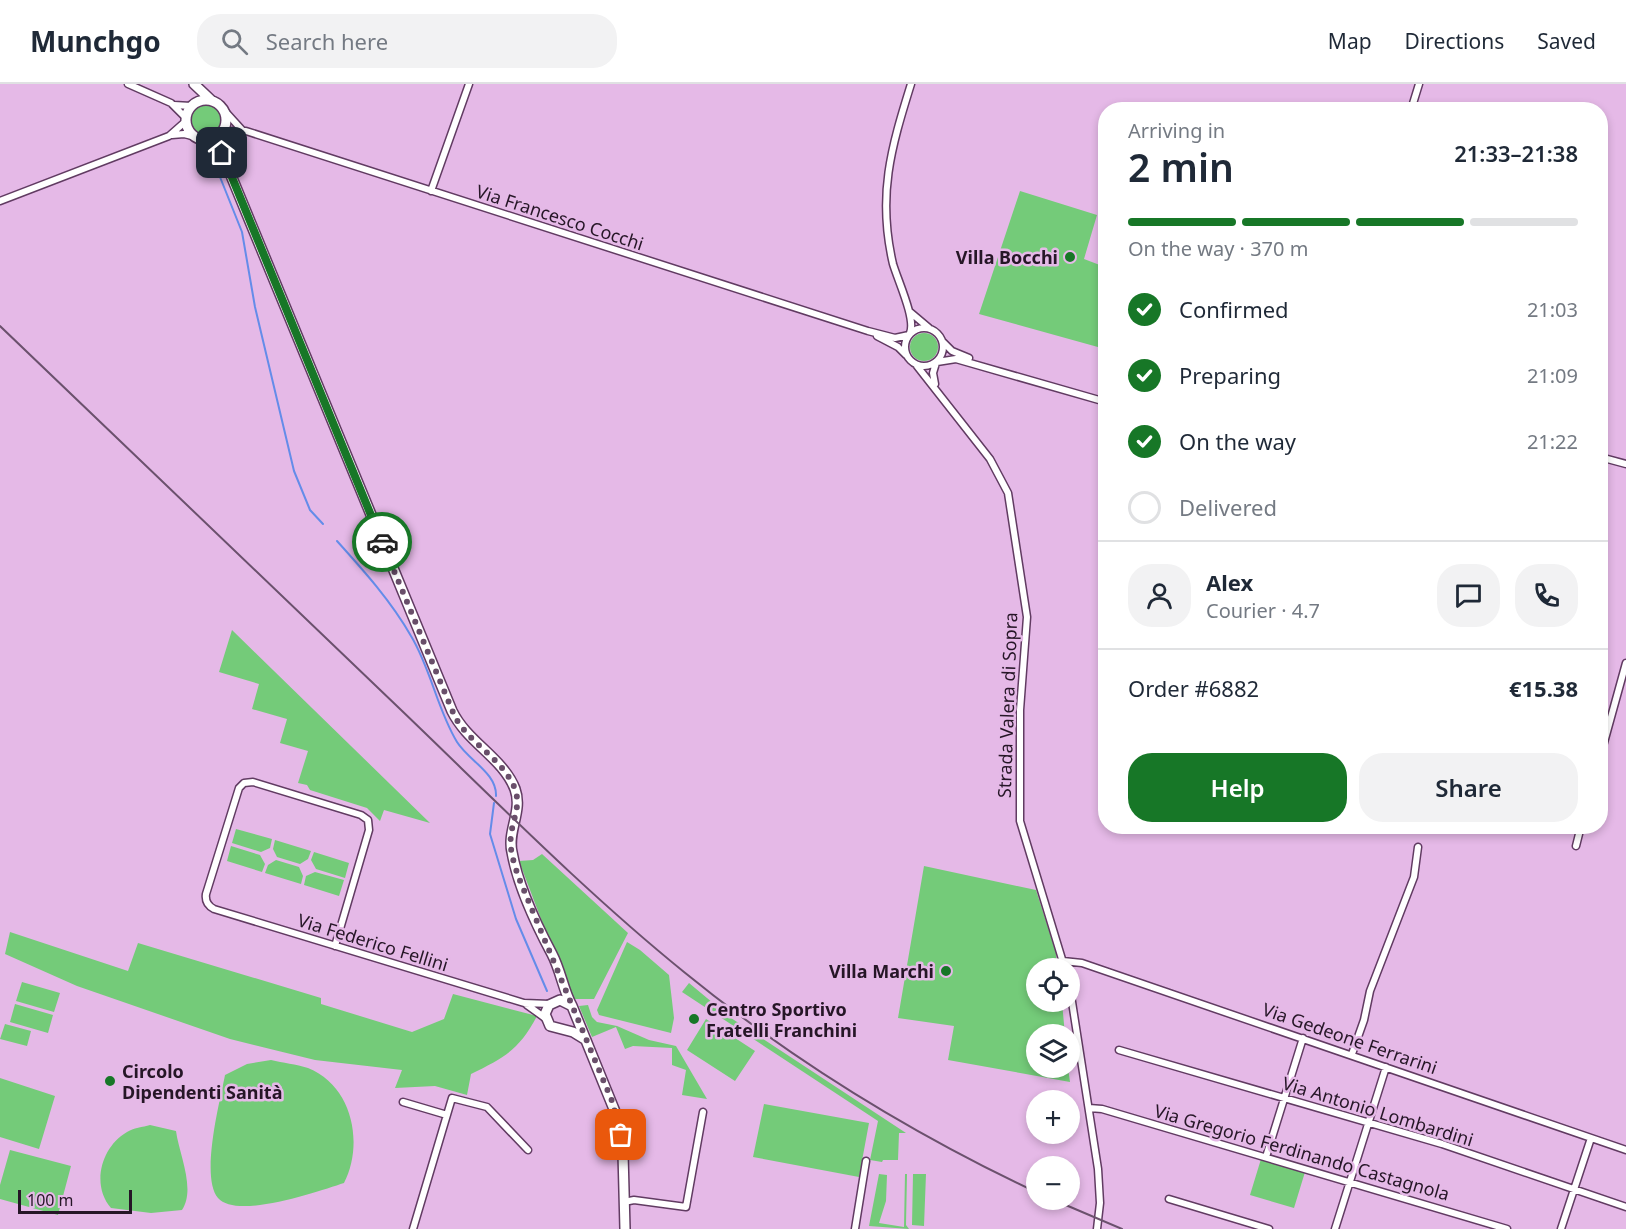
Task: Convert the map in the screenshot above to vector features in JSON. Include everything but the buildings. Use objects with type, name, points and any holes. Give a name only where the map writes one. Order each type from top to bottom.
[{"type":"street","points":[[128,84],[171,103],[193,105],[206,99],[219,106]]},
{"type":"street","points":[[168,136],[186,119],[193,105],[193,84]]},
{"type":"street","points":[[193,84],[219,106],[226,122],[221,133],[223,156],[452,711],[465,732],[512,783],[517,797],[511,834],[511,851],[518,876],[618,1119],[625,1229]]},
{"type":"street","points":[[431,191],[469,84]]},
{"type":"street","points":[[907,358],[905,345],[913,325],[891,255],[885,197],[890,154],[911,84]]},
{"type":"street","points":[[1413,102],[1419,84]]},
{"type":"street","points":[[171,103],[186,119],[189,130],[199,138],[212,139],[221,133]]},
{"type":"street","name":"Via Francesco Cocchi","points":[[219,106],[234,123],[246,131],[866,330],[895,338],[910,334]]},
{"type":"street","name":"Via Francesco Cocchi","points":[[221,133],[246,131]]},
{"type":"street","points":[[0,201],[168,136],[184,134],[199,138],[212,144],[223,156]]},
{"type":"street","points":[[909,311],[952,351],[983,366]]},
{"type":"street","points":[[910,334],[919,329],[932,330]]},
{"type":"street","name":"Via Francesco Cocchi","points":[[866,330],[898,347],[907,358]]},
{"type":"street","points":[[936,388],[933,373],[943,351],[941,339]]},
{"type":"street","name":"Strada Valera di Sopra","points":[[907,358],[936,388],[952,413],[994,465],[1004,482],[1009,499],[1027,617],[1020,710],[1020,821],[1062,958]]},
{"type":"street","points":[[917,366],[926,367],[954,358],[1098,400]]},
{"type":"street","points":[[1608,459],[1626,464]]},
{"type":"street","points":[[1608,728],[1626,663]]},
{"type":"street","name":"Via Federico Fellini","points":[[335,946],[369,830],[368,820],[361,815],[253,782],[245,782],[238,788],[206,898],[208,905],[214,909],[335,946],[524,1003],[551,1004]]},
{"type":"street","points":[[1576,846],[1579,834]]},
{"type":"street","points":[[1352,1054],[1364,1020],[1370,991],[1414,877],[1418,847]]},
{"type":"street","points":[[548,948],[559,985],[557,995],[546,1011],[546,1021],[553,1028],[573,1032],[586,1040]]},
{"type":"street","name":"Via Gedeone Ferrarini","points":[[1080,962],[1626,1150]]},
{"type":"street","points":[[551,1004],[564,1000],[573,1009],[572,1025],[563,1030]]},
{"type":"street","name":"Via Federico Fellini","points":[[524,1003],[537,1011],[546,1021]]},
{"type":"street","points":[[1074,1012],[1099,1187],[1097,1229]]},
{"type":"street","points":[[1266,1157],[1303,1038]]},
{"type":"street","name":"Via Antonio Lombardini","points":[[1119,1050],[1368,1123],[1626,1207]]},
{"type":"street","points":[[1335,1229],[1386,1066]]},
{"type":"street","points":[[413,1229],[452,1098],[487,1107],[528,1150]]},
{"type":"street","points":[[403,1101],[447,1114]]},
{"type":"street","name":"Via Gregorio Ferdinando Castagnola","points":[[1089,1108],[1099,1108],[1506,1229]]},
{"type":"street","points":[[624,1202],[634,1200],[686,1207],[702,1112]]},
{"type":"street","points":[[1561,1229],[1591,1138]]},
{"type":"street","points":[[855,1229],[866,1161]]},
{"type":"street","points":[[1169,1199],[1269,1229]]},
{"type":"green space","points":[[206,105],[217,109],[221,120],[217,131],[206,135],[195,131],[191,120],[195,109]]},
{"type":"green space","points":[[1020,191],[1097,215],[1084,259],[1098,264],[1098,347],[979,314]]},
{"type":"green space","points":[[924,333],[934,337],[938,347],[934,357],[924,361],[914,357],[910,347],[914,337]]},
{"type":"green space","points":[[232,630],[430,823],[384,810],[380,821],[367,808],[310,790],[307,785],[298,783],[308,751],[280,743],[287,719],[252,709],[259,684],[219,672]]},
{"type":"green space","points":[[236,829],[272,839],[270,848],[261,852],[232,843]]},
{"type":"green space","points":[[275,840],[311,851],[308,859],[300,864],[277,857],[273,849]]},
{"type":"green space","points":[[231,846],[260,855],[265,864],[262,872],[227,861]]},
{"type":"green space","points":[[314,852],[349,863],[345,878],[316,869],[311,860]]},
{"type":"green space","points":[[542,854],[628,933],[594,999],[574,999],[568,990],[519,861],[533,860]]},
{"type":"green space","points":[[276,860],[299,867],[303,876],[301,884],[265,873],[268,865]]},
{"type":"green space","points":[[924,866],[1036,890],[1056,958],[1026,958],[1026,1012],[1063,1012],[1064,1024],[1026,1024],[1026,1074],[948,1060],[954,1026],[898,1018]]},
{"type":"green space","points":[[315,872],[344,880],[339,896],[304,885],[306,876]]},
{"type":"green space","points":[[10,932],[128,971],[138,943],[321,998],[321,1004],[412,1032],[444,1019],[453,994],[537,1016],[517,1045],[493,1063],[471,1074],[467,1095],[435,1086],[395,1088],[402,1070],[315,1060],[230,1039],[77,986],[5,954]]},
{"type":"green space","points":[[627,942],[669,975],[674,1018],[671,1033],[599,1015],[597,1010]]},
{"type":"green space","points":[[22,982],[60,993],[54,1012],[16,1001]]},
{"type":"green space","points":[[689,983],[731,1018],[906,1133],[899,1133],[898,1160],[883,1160],[882,1162],[870,1160],[878,1121],[682,992]]},
{"type":"green space","points":[[15,1004],[53,1015],[48,1033],[10,1022]]},
{"type":"green space","points":[[588,1005],[592,1017],[597,1022],[617,1026],[649,1040],[676,1046],[707,1099],[682,1095],[686,1070],[672,1065],[672,1048],[633,1046],[625,1049],[616,1027],[592,1037],[579,1006]]},
{"type":"green space","points":[[706,1019],[755,1051],[735,1081],[687,1050]]},
{"type":"green space","points":[[5,1024],[31,1031],[27,1046],[0,1039]]},
{"type":"green space","points":[[271,1060],[308,1068],[335,1088],[344,1102],[353,1134],[350,1168],[344,1183],[316,1192],[260,1205],[228,1204],[218,1198],[213,1188],[211,1174],[213,1138],[225,1075],[247,1064]]},
{"type":"green space","points":[[0,1078],[55,1096],[39,1149],[0,1137]]},
{"type":"green space","points":[[1048,1078],[1069,1078],[1070,1082]]},
{"type":"green space","points":[[764,1104],[869,1123],[859,1177],[753,1157]]},
{"type":"green space","points":[[150,1125],[176,1131],[187,1182],[186,1202],[182,1210],[151,1213],[111,1208],[101,1189],[100,1178],[105,1157],[118,1139],[127,1132]]},
{"type":"green space","points":[[10,1150],[71,1166],[58,1215],[0,1199],[0,1185]]},
{"type":"green space","points":[[1261,1159],[1305,1172],[1294,1208],[1250,1195]]},
{"type":"green space","points":[[879,1174],[887,1175],[886,1201],[879,1223],[904,1227],[905,1174],[907,1174],[906,1225],[909,1229],[869,1226]]},
{"type":"green space","points":[[913,1174],[926,1174],[924,1226],[912,1225]]},
{"type":"waterway","points":[[212,157],[242,232],[255,307],[294,471],[310,510],[323,524]]},
{"type":"waterway","points":[[337,541],[377,587],[403,623],[424,662],[450,729],[462,749],[492,781],[496,796]]},
{"type":"waterway","points":[[494,803],[490,834],[516,919],[547,991]]},
{"type":"railway","points":[[0,326],[539,843],[647,941],[725,1004],[810,1065],[898,1120],[1026,1187]]},
{"type":"railway","points":[[1077,1210],[1122,1229]]},
{"type":"way so far","points":[[382,542],[455,717],[473,741],[502,769],[513,786],[518,808],[511,834],[511,851],[518,876],[612,1101],[621,1135]]},
{"type":"place","name":"Villa Bocchi","points":[[1070,257]]},
{"type":"place","name":"Villa Marchi","points":[[946,971]]},
{"type":"place","name":"Centro Sportivo Fratelli Franchini","points":[[694,1019]]},
{"type":"place","name":"Circolo Dipendenti Sanità","points":[[110,1081]]},
{"type":"route","points":[[222,153],[382,542]]}]
